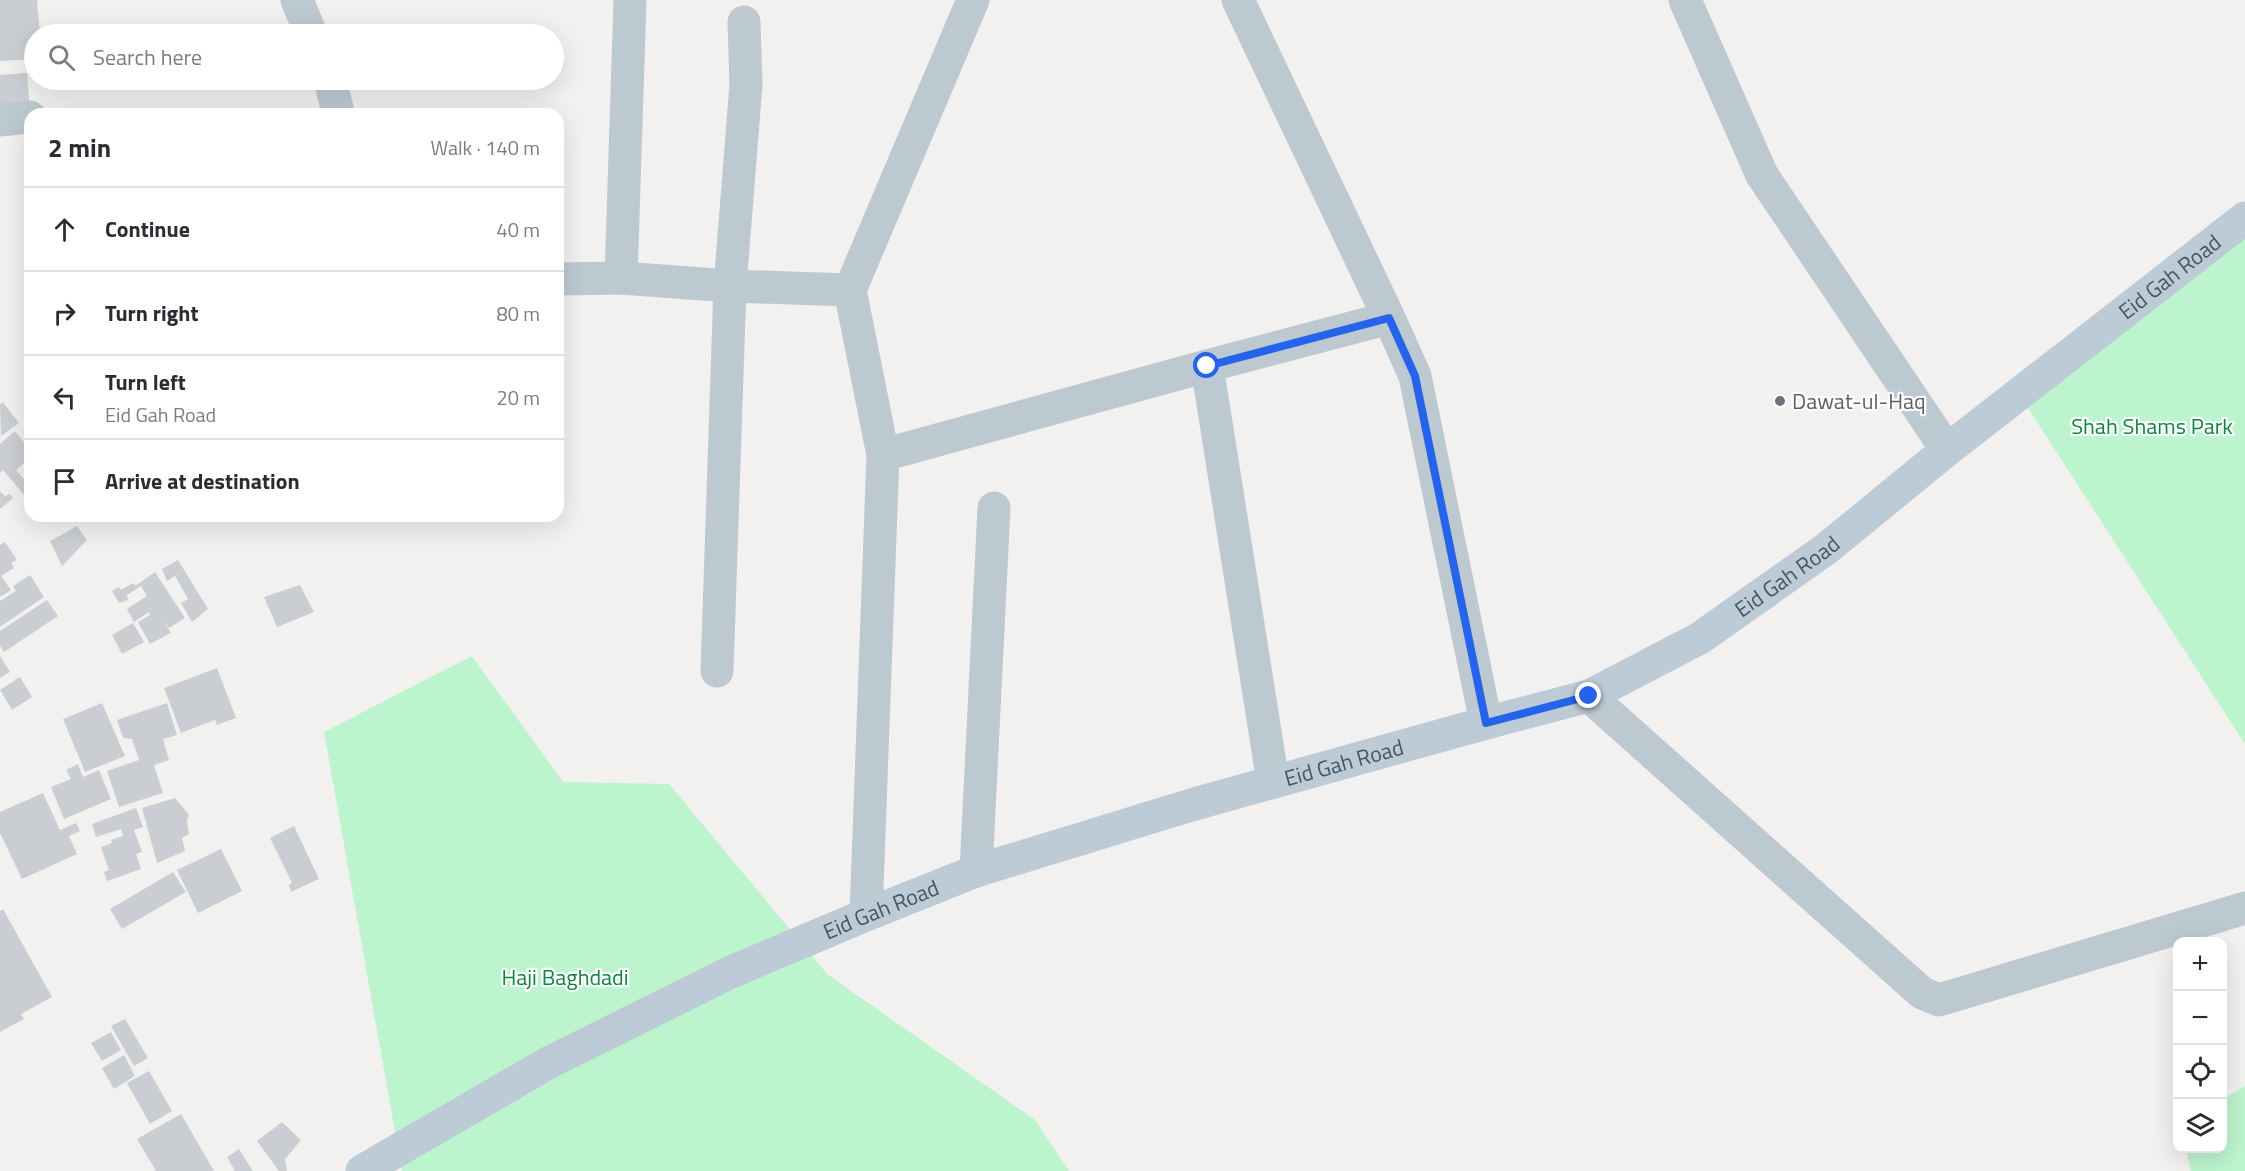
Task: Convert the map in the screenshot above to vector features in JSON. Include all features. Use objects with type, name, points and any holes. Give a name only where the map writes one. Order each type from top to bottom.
[{"type":"main road","name":"Eid Gah Road","points":[[362,1171],[548,1063],[731,972],[976,871],[1273,782],[1589,696],[1700,638],[1826,549],[1947,450],[2245,218]]},
{"type":"street","points":[[297,0],[307,24]]},
{"type":"street","points":[[621,278],[630,0]]},
{"type":"street","points":[[866,915],[884,455],[850,290],[973,0]]},
{"type":"street","points":[[1238,0],[1415,376],[1486,723]]},
{"type":"street","points":[[1685,0],[1762,175],[1947,450]]},
{"type":"street","points":[[717,671],[730,286],[746,85],[744,22]]},
{"type":"street","points":[[332,90],[337,108]]},
{"type":"street","points":[[0,120],[24,118]]},
{"type":"street","points":[[564,279],[621,278],[730,286],[850,290]]},
{"type":"street","points":[[884,455],[1389,318]]},
{"type":"street","points":[[1207,366],[1273,782]]},
{"type":"street","points":[[976,871],[994,508]]},
{"type":"street","points":[[1589,696],[1922,993],[1939,1000],[2245,908]]},
{"type":"green space","name":"Shah Shams Park","points":[[2245,228],[2245,744],[2028,408]]},
{"type":"green space","name":"Haji Baghdadi","points":[[472,656],[563,782],[669,784],[827,974],[1035,1120],[1069,1171],[402,1171],[324,732]]},
{"type":"green space","points":[[2245,1086],[2245,1171],[2191,1171],[2187,1153],[2227,1153],[2227,1097]]},
{"type":"building","points":[[0,0],[37,0],[39,24],[24,24],[24,60],[0,61]]},
{"type":"building","points":[[24,73],[24,90],[28,90],[30,108],[24,108],[24,112],[0,114],[0,75]]},
{"type":"building","points":[[3,402],[19,423],[1,436],[0,404]]},
{"type":"building","points":[[15,431],[24,442],[24,463],[16,470],[24,479],[24,495],[3,470],[0,473],[0,444]]},
{"type":"building","points":[[0,491],[5,496],[10,494],[13,498],[0,509]]},
{"type":"building","points":[[77,526],[87,540],[62,566],[50,541]]},
{"type":"building","points":[[5,542],[17,560],[11,563],[14,568],[1,576],[11,590],[0,597],[0,545]]},
{"type":"building","points":[[178,560],[208,609],[192,622],[181,603],[188,599],[175,576],[167,581],[162,569]]},
{"type":"building","points":[[155,572],[185,618],[169,628],[163,619],[171,633],[150,644],[138,622],[150,615],[149,612],[134,622],[127,609],[147,596],[141,586],[127,595],[128,600],[119,603],[112,591],[119,587],[121,590],[133,583],[135,586]]},
{"type":"building","points":[[30,575],[44,597],[0,627],[0,601],[16,591],[13,586]]},
{"type":"building","points":[[300,585],[314,612],[277,627],[264,597]]},
{"type":"building","points":[[47,600],[58,616],[4,652],[0,646],[0,631]]},
{"type":"building","points":[[133,623],[144,642],[122,654],[112,635]]},
{"type":"building","points":[[0,656],[10,672],[0,678]]},
{"type":"building","points":[[217,668],[236,718],[217,725],[215,720],[181,733],[164,688]]},
{"type":"building","points":[[20,677],[32,697],[12,710],[0,690]]},
{"type":"building","points":[[102,703],[125,756],[85,772],[63,719]]},
{"type":"building","points":[[167,703],[177,735],[163,739],[169,760],[154,765],[163,793],[119,807],[107,771],[139,760],[132,739],[123,738],[117,720]]},
{"type":"building","points":[[78,764],[83,777],[99,770],[111,799],[64,819],[51,787],[71,779],[66,770]]},
{"type":"building","points":[[43,793],[60,830],[76,823],[80,831],[69,836],[77,854],[22,879],[0,833],[0,812]]},
{"type":"building","points":[[175,798],[189,815],[187,821],[189,834],[182,838],[185,851],[157,863],[142,808]]},
{"type":"building","points":[[136,808],[143,827],[134,830],[142,852],[136,854],[141,869],[107,881],[104,872],[109,870],[101,847],[123,836],[121,829],[96,837],[92,824]]},
{"type":"building","points":[[294,826],[319,879],[291,892],[289,885],[292,883],[270,838]]},
{"type":"building","points":[[221,849],[242,891],[198,913],[177,870]]},
{"type":"building","points":[[173,872],[186,892],[122,929],[110,909]]},
{"type":"building","points":[[3,909],[52,997],[21,1014],[24,1019],[0,1032],[0,911]]},
{"type":"building","points":[[125,1019],[148,1058],[134,1066],[111,1026]]},
{"type":"building","points":[[111,1032],[121,1050],[102,1061],[91,1043]]},
{"type":"building","points":[[124,1055],[135,1076],[114,1089],[102,1068]]},
{"type":"building","points":[[149,1071],[172,1111],[150,1124],[127,1083]]},
{"type":"building","points":[[181,1114],[214,1171],[156,1171],[137,1139]]},
{"type":"building","points":[[282,1122],[301,1140],[285,1159],[287,1171],[279,1171],[257,1141]]},
{"type":"building","points":[[239,1149],[253,1171],[235,1171],[227,1157]]},
{"type":"place","name":"Dawat-ul-Haq","points":[[1780,401]]},
{"type":"route","points":[[1207,366],[1389,318],[1415,376],[1486,723],[1589,696]]}]
